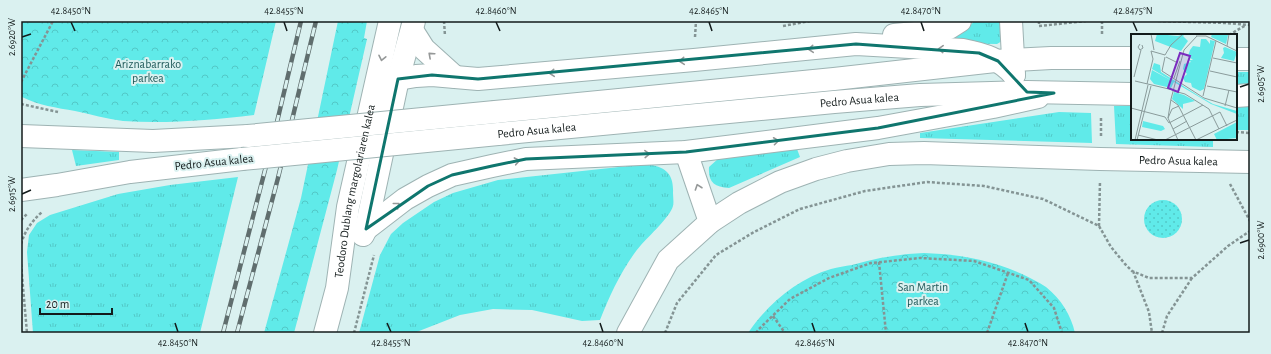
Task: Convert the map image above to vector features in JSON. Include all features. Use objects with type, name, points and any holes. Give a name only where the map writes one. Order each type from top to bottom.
[{"type":"street","name":"Teodoro Dublang margolariaren kalea","points":[[325,333],[337,288],[348,207],[390,21]]},
{"type":"street","points":[[856,44],[892,36],[937,31],[950,28],[960,21]]},
{"type":"street","points":[[1011,21],[1013,72]]},
{"type":"street","name":"Teodoro Dublang margolariaren kalea","points":[[337,288],[366,229],[398,79],[413,26]]},
{"type":"street","points":[[413,26],[424,49],[455,77]]},
{"type":"street","name":"Pedro Asua kalea","points":[[374,94],[398,79],[432,75],[478,79],[687,61],[856,44],[963,50],[979,53],[1054,93]]},
{"type":"street","name":"Pedro Asua kalea","points":[[21,190],[130,172],[242,159],[920,94],[1013,72],[1102,58],[1131,58]]},
{"type":"street","points":[[1237,59],[1250,59]]},
{"type":"street","name":"Pedro Asua kalea","points":[[21,136],[153,141],[248,136],[834,79],[920,68],[1013,72]]},
{"type":"street","name":"Pedro Asua kalea","points":[[366,229],[405,199],[452,175],[526,159],[686,152],[878,128],[993,107],[1054,93],[1131,94]]},
{"type":"street","points":[[1237,96],[1250,95]]},
{"type":"street","points":[[686,152],[710,222]]},
{"type":"street","name":"Pedro Asua kalea","points":[[628,333],[668,260],[710,222],[739,203],[780,182],[816,169],[847,161],[889,154],[924,153],[1250,162]]},
{"type":"path","points":[[21,82],[53,21]]},
{"type":"path","points":[[695,41],[696,21]]},
{"type":"path","points":[[1039,21],[1039,26],[1086,21]]},
{"type":"path","points":[[1102,21],[1102,58]]},
{"type":"path","points":[[1158,21],[1248,25]]},
{"type":"path","points":[[1231,34],[1248,25]]},
{"type":"path","points":[[1101,94],[1099,226],[1111,247],[1124,264],[1132,271],[1149,278],[1192,278]]},
{"type":"path","points":[[1237,132],[1250,133]]},
{"type":"path","points":[[665,333],[677,303],[716,255],[754,232],[800,209],[865,191],[927,182],[984,186],[1043,199],[1099,226]]},
{"type":"path","points":[[1162,333],[1167,316],[1192,278],[1228,246],[1250,231]]},
{"type":"path","points":[[354,333],[375,253]]},
{"type":"path","points":[[756,333],[790,299],[829,278],[871,263],[920,258],[974,261],[1029,280],[1054,308],[1062,333]]},
{"type":"path","points":[[879,262],[886,333]]},
{"type":"path","points":[[21,264],[27,333]]},
{"type":"path","points":[[1132,271],[1149,312],[1152,333]]},
{"type":"path","points":[[987,333],[1008,272]]},
{"type":"path","points":[[773,316],[785,333]]},
{"type":"highlighted area","points":[[856,44],[979,53],[998,61],[1027,92],[1054,93],[878,128],[686,152],[526,159],[492,166],[452,175],[428,186],[366,229],[398,79],[432,75],[478,79]]},
{"type":"green space","name":"Ariznabarrako parkea","points":[[21,21],[276,21],[254,115],[205,120],[156,122],[111,119],[48,106],[22,97]]},
{"type":"green space","points":[[338,21],[367,21],[364,38],[367,39],[337,170],[294,333],[264,333],[301,198]]},
{"type":"green space","points":[[974,21],[1003,21],[1002,41],[997,44],[922,43],[958,33],[970,26]]},
{"type":"green space","points":[[1237,72],[1250,72],[1250,84],[1237,84]]},
{"type":"green space","points":[[1114,106],[1131,106],[1131,140],[1213,140],[1213,147],[1116,144]]},
{"type":"green space","points":[[1237,107],[1250,107],[1250,130],[1237,130]]},
{"type":"green space","points":[[1059,112],[1091,113],[1092,143],[920,138],[920,133]]},
{"type":"green space","points":[[797,149],[800,157],[729,188],[716,185],[711,180],[709,167],[719,158]]},
{"type":"green space","points":[[72,150],[119,152],[119,160],[76,166]]},
{"type":"green space","points":[[647,164],[663,169],[670,176],[673,186],[673,206],[664,221],[641,245],[628,262],[600,320],[582,321],[532,310],[493,309],[460,315],[414,333],[359,333],[380,255],[391,234],[403,223],[434,202],[453,193],[498,180]]},
{"type":"green space","points":[[238,177],[200,333],[33,333],[27,252],[29,235],[37,223],[50,215],[118,194],[170,185]]},
{"type":"green space","points":[[1159,200],[1167,200],[1177,205],[1181,212],[1181,226],[1177,233],[1167,238],[1159,238],[1149,233],[1147,230],[1144,223],[1144,215],[1149,205],[1152,203]]},
{"type":"green space","name":"San Martin parkea","points":[[924,253],[962,256],[986,261],[1022,274],[1046,287],[1061,302],[1071,320],[1075,333],[748,333],[765,312],[784,294],[806,279],[818,273],[879,258]]},
{"type":"railway","points":[[223,333],[272,143],[301,21]]},
{"type":"railway","points":[[237,333],[278,178],[316,21]]}]
